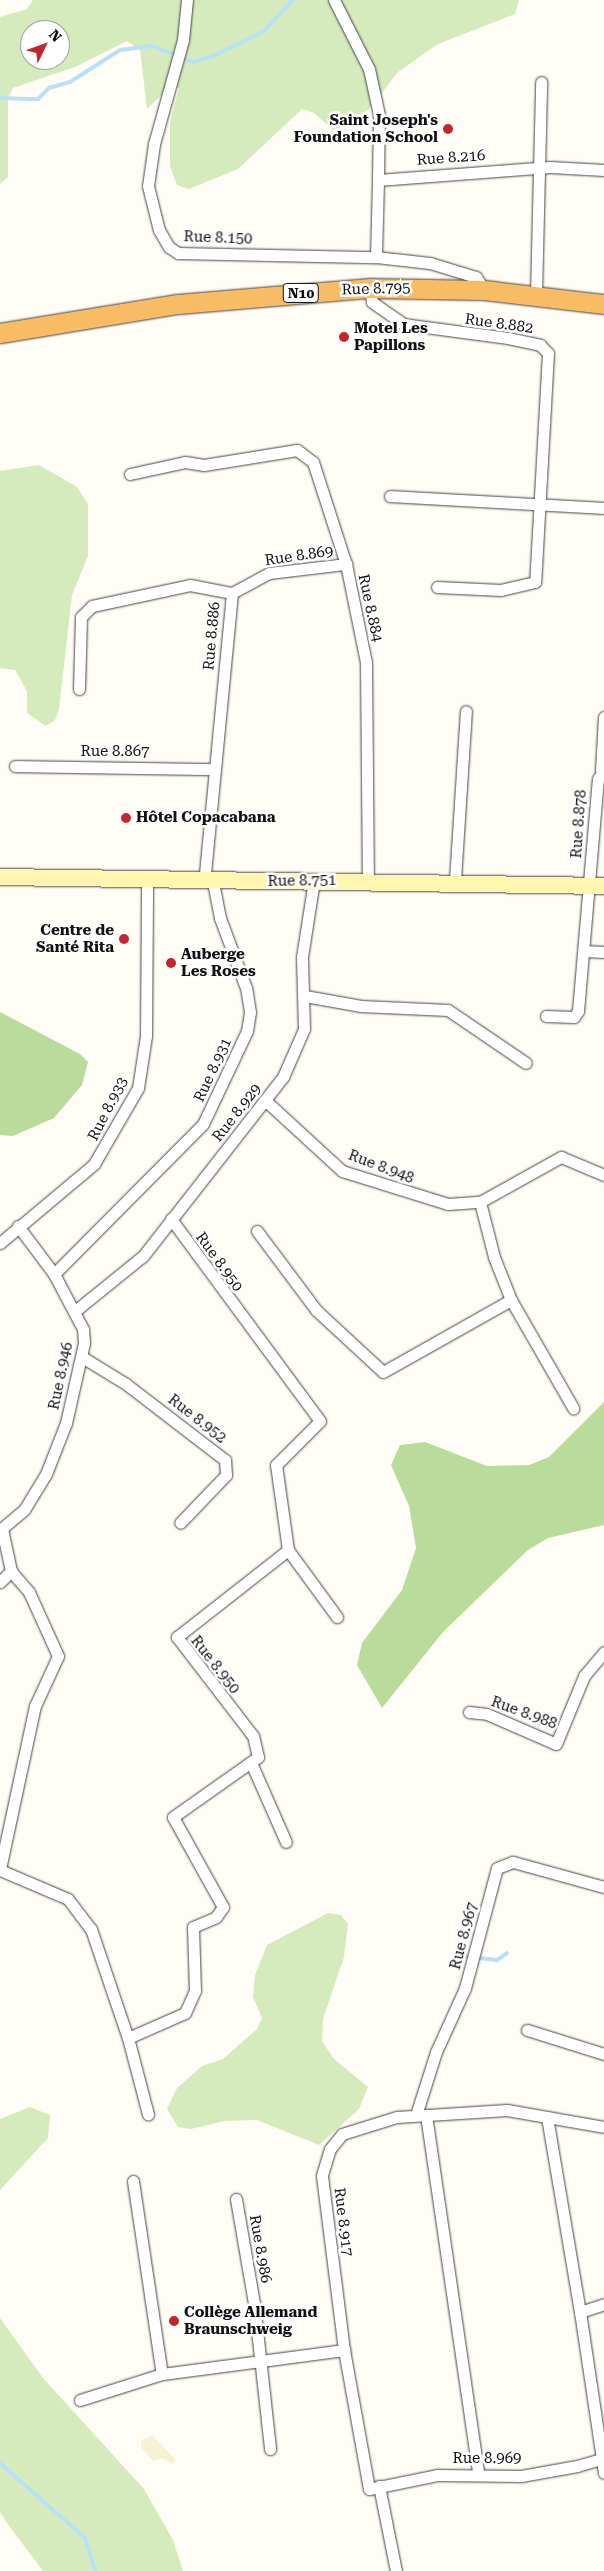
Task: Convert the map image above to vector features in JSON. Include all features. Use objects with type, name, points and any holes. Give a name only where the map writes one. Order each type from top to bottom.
[{"type":"highway","name":"Rue 8.795","points":[[0,333],[178,304],[370,288],[484,290],[536,294],[604,304]]},
{"type":"main road","name":"Rue 8.751","points":[[0,877],[148,882],[455,880],[597,885]]},
{"type":"street","name":"Rue 8.150","points":[[186,0],[183,40],[154,144],[148,186],[159,230],[169,247],[178,253],[376,257],[430,263],[476,277],[484,290]]},
{"type":"street","points":[[334,0],[369,69],[379,115],[376,257]]},
{"type":"street","points":[[536,294],[541,82]]},
{"type":"street","name":"Rue 8.216","points":[[378,180],[538,170],[604,170]]},
{"type":"street","name":"Rue 8.882","points":[[370,288],[372,302],[402,324],[491,335],[546,348],[547,437],[538,505]]},
{"type":"street","name":"Rue 8.884","points":[[130,474],[185,462],[204,465],[297,450],[307,454],[346,564],[366,662],[368,880]]},
{"type":"street","points":[[390,496],[604,508]]},
{"type":"street","points":[[437,587],[500,590],[535,582],[538,505]]},
{"type":"street","name":"Rue 8.869","points":[[232,594],[269,573],[346,564]]},
{"type":"street","name":"Rue 8.886","points":[[79,689],[81,617],[92,606],[190,585],[232,594],[214,769],[208,882]]},
{"type":"street","points":[[455,880],[466,711]]},
{"type":"street","name":"Rue 8.878","points":[[546,1016],[577,1015],[585,951],[597,885],[602,770],[598,764],[604,717]]},
{"type":"street","name":"Rue 8.867","points":[[15,766],[214,769]]},
{"type":"street","name":"Rue 8.929","points":[[75,1311],[126,1272],[267,1102],[304,1028],[306,996],[302,957],[314,880]]},
{"type":"street","name":"Rue 8.933","points":[[0,1243],[94,1164],[138,1088],[146,1036],[148,882]]},
{"type":"street","name":"Rue 8.931","points":[[54,1274],[202,1124],[247,1031],[250,1012],[246,988],[208,882]]},
{"type":"street","points":[[585,951],[604,952]]},
{"type":"street","points":[[306,996],[361,1006],[448,1010],[526,1063]]},
{"type":"street","name":"Rue 8.948","points":[[267,1102],[342,1171],[448,1204],[480,1202]]},
{"type":"street","points":[[573,1408],[512,1300],[494,1257],[480,1202],[562,1158],[604,1175]]},
{"type":"street","name":"Rue 8.950","points":[[171,1219],[320,1421],[276,1465],[288,1550],[177,1637],[253,1736],[258,1757],[252,1765]]},
{"type":"street","name":"Rue 8.946","points":[[1,1529],[24,1510],[46,1474],[66,1423],[82,1357],[83,1330],[75,1311],[54,1274],[18,1226]]},
{"type":"street","points":[[256,1231],[316,1310],[383,1372],[512,1300]]},
{"type":"street","name":"Rue 8.952","points":[[82,1357],[126,1384],[225,1460],[226,1475],[180,1523]]},
{"type":"street","points":[[1,1529],[11,1571],[29,1592],[58,1656],[35,1706],[0,1869],[68,1900],[81,1913],[91,1928],[128,2038],[148,2114]]},
{"type":"street","points":[[288,1550],[337,1617]]},
{"type":"street","points":[[0,1582],[11,1571]]},
{"type":"street","name":"Rue 8.988","points":[[469,1712],[487,1714],[556,1744],[584,1676],[604,1652]]},
{"type":"street","points":[[128,2038],[185,2013],[195,1991],[193,1927],[216,1917],[223,1907],[173,1817],[252,1765],[286,1842]]},
{"type":"street","name":"Rue 8.967","points":[[421,2115],[436,2052],[465,1988],[498,1868],[513,1862],[604,1887]]},
{"type":"street","points":[[527,2030],[604,2054]]},
{"type":"street","name":"Rue 8.917","points":[[344,2350],[323,2206],[322,2175],[330,2149],[342,2134],[364,2124],[421,2115],[507,2110],[604,2127]]},
{"type":"street","points":[[421,2115],[478,2473]]},
{"type":"street","points":[[547,2118],[580,2312],[604,2473]]},
{"type":"street","points":[[133,2181],[162,2374]]},
{"type":"street","name":"Rue 8.986","points":[[236,2199],[261,2364],[270,2449]]},
{"type":"street","points":[[580,2312],[604,2304]]},
{"type":"street","points":[[80,2400],[162,2374],[261,2364],[344,2350],[369,2489],[379,2486],[396,2571]]},
{"type":"street","name":"Rue 8.969","points":[[379,2486],[478,2473],[521,2476],[602,2459]]},
{"type":"shaded area","points":[[152,2435],[176,2460],[173,2464],[162,2458],[153,2461],[141,2448],[141,2441]]},
{"type":"green space","points":[[33,0],[519,0],[515,14],[438,44],[398,72],[370,108],[344,127],[333,130],[314,113],[302,109],[238,169],[189,189],[177,185],[170,166],[170,122],[179,88],[169,88],[147,109],[140,50],[127,41],[70,69],[70,20],[20,20],[20,70],[66,70],[13,88],[8,99],[8,177],[0,184],[0,17],[27,9]]},
{"type":"green space","points":[[39,465],[77,487],[88,504],[88,556],[72,595],[59,709],[55,720],[46,726],[27,713],[27,691],[15,670],[0,668],[0,471]]},
{"type":"green space","points":[[0,1012],[80,1054],[88,1062],[82,1085],[54,1118],[13,1136],[0,1135]]},
{"type":"green space","points":[[604,1402],[604,1525],[548,1538],[528,1550],[443,1632],[382,1708],[357,1665],[362,1643],[402,1590],[416,1548],[409,1506],[391,1465],[400,1445],[425,1442],[487,1466],[529,1465],[549,1457]]},
{"type":"green space","points":[[328,1913],[341,1915],[348,1924],[344,1957],[323,2019],[322,2041],[334,2059],[368,2087],[359,2109],[319,2145],[257,2120],[224,2121],[191,2129],[178,2127],[167,2109],[177,2088],[202,2066],[223,2059],[257,2029],[262,2018],[253,1997],[255,1975],[267,1945]]},
{"type":"green space","points":[[30,2107],[50,2115],[48,2138],[0,2190],[0,2119]]},
{"type":"green space","points":[[0,2318],[43,2378],[144,2489],[173,2540],[183,2571],[43,2571],[7,2523],[0,2512]]},
{"type":"waterway","points":[[0,98],[38,99],[49,88],[70,82],[120,50],[153,46],[193,62],[211,57],[264,31],[293,0]]},
{"type":"waterway","points":[[464,1956],[497,1960],[507,1953]]},
{"type":"waterway","points":[[0,2463],[85,2538],[95,2571]]},
{"type":"place","name":"Saint Joseph's Foundation School","points":[[448,129]]},
{"type":"place","name":"Motel Les Papillons","points":[[344,337]]},
{"type":"place","name":"Hôtel Copacabana","points":[[126,818]]},
{"type":"place","name":"Centre de Santé Rita","points":[[124,939]]},
{"type":"place","name":"Auberge Les Roses","points":[[171,963]]},
{"type":"place","name":"Collège Allemand Braunschweig","points":[[174,2321]]}]
